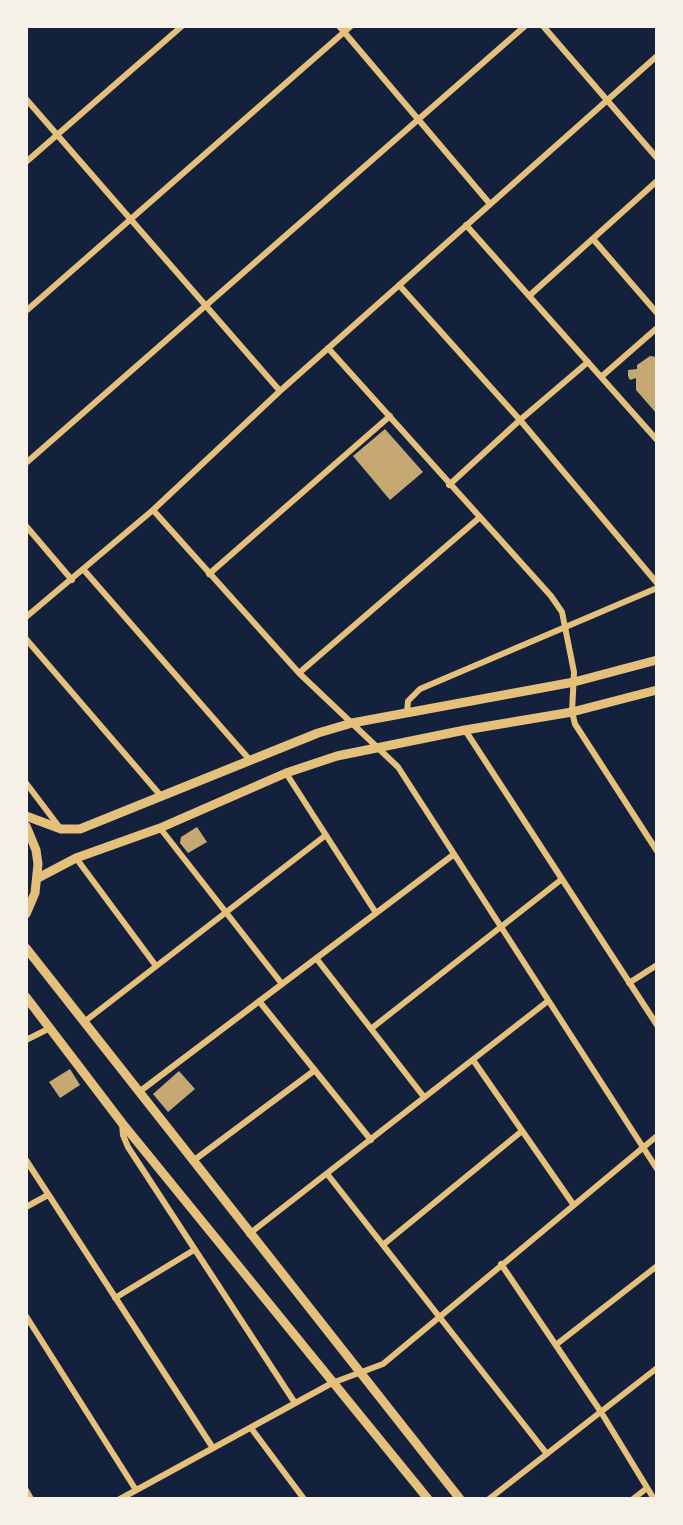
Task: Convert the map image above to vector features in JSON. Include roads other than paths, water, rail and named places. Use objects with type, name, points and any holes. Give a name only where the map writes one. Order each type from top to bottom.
[{"type":"main road","points":[[26,816],[61,829],[80,829],[249,759],[352,723],[574,682],[657,660]]},
{"type":"main road","points":[[38,878],[76,858],[160,828],[286,773],[337,756],[572,712],[657,690]]},
{"type":"main road","points":[[26,826],[36,850],[38,878],[26,914]]},
{"type":"main road","points":[[26,948],[460,1499]]},
{"type":"main road","points":[[26,997],[122,1123],[428,1499]]},
{"type":"street","points":[[26,162],[182,26]]},
{"type":"street","points":[[26,311],[342,29],[351,26]]},
{"type":"street","points":[[26,463],[525,26]]},
{"type":"street","points":[[543,26],[657,158]]},
{"type":"street","points":[[342,29],[490,204]]},
{"type":"street","points":[[26,617],[153,510],[280,391],[657,56]]},
{"type":"street","points":[[26,99],[280,391]]},
{"type":"street","points":[[529,296],[657,181]]},
{"type":"street","points":[[466,225],[657,440]]},
{"type":"street","points":[[593,239],[657,313]]},
{"type":"street","points":[[399,285],[520,420],[657,585],[420,689],[408,701],[407,713]]},
{"type":"street","points":[[601,377],[657,328]]},
{"type":"street","points":[[328,348],[562,612],[574,682],[572,712],[575,724],[657,851]]},
{"type":"street","points":[[449,485],[588,362]]},
{"type":"street","points":[[209,574],[390,416]]},
{"type":"street","points":[[648,430],[657,423]]},
{"type":"street","points":[[153,510],[299,673],[398,767],[657,1169]]},
{"type":"street","points":[[299,673],[479,518]]},
{"type":"street","points":[[26,526],[72,580]]},
{"type":"street","points":[[83,569],[249,759]]},
{"type":"street","points":[[26,639],[161,796]]},
{"type":"street","points":[[465,730],[657,1025]]},
{"type":"street","points":[[286,773],[376,913]]},
{"type":"street","points":[[26,783],[61,829]]},
{"type":"street","points":[[160,828],[282,984]]},
{"type":"street","points":[[84,1022],[326,835]]},
{"type":"street","points":[[139,1092],[453,855]]},
{"type":"street","points":[[76,858],[156,966]]},
{"type":"street","points":[[372,1028],[562,879]]},
{"type":"street","points":[[316,958],[424,1097]]},
{"type":"street","points":[[629,983],[657,965]]},
{"type":"street","points":[[259,1001],[371,1140]]},
{"type":"street","points":[[249,1234],[548,1001]]},
{"type":"street","points":[[26,1040],[50,1028]]},
{"type":"street","points":[[473,1060],[573,1204]]},
{"type":"street","points":[[193,1161],[315,1070]]},
{"type":"street","points":[[122,1123],[128,1147],[295,1403]]},
{"type":"street","points":[[384,1244],[522,1131]]},
{"type":"street","points":[[120,1499],[332,1383],[383,1364],[657,1136]]},
{"type":"street","points":[[26,1160],[213,1448]]},
{"type":"street","points":[[328,1175],[547,1454]]},
{"type":"street","points":[[26,1207],[48,1195]]},
{"type":"street","points":[[115,1298],[194,1250]]},
{"type":"street","points":[[501,1264],[557,1344],[654,1499]]},
{"type":"street","points":[[557,1344],[657,1266]]},
{"type":"street","points":[[26,1316],[136,1490]]},
{"type":"street","points":[[489,1499],[657,1368]]},
{"type":"street","points":[[251,1428],[304,1499]]},
{"type":"street","points":[[633,1499],[647,1488]]},
{"type":"street","points":[[26,1490],[31,1499]]}]
